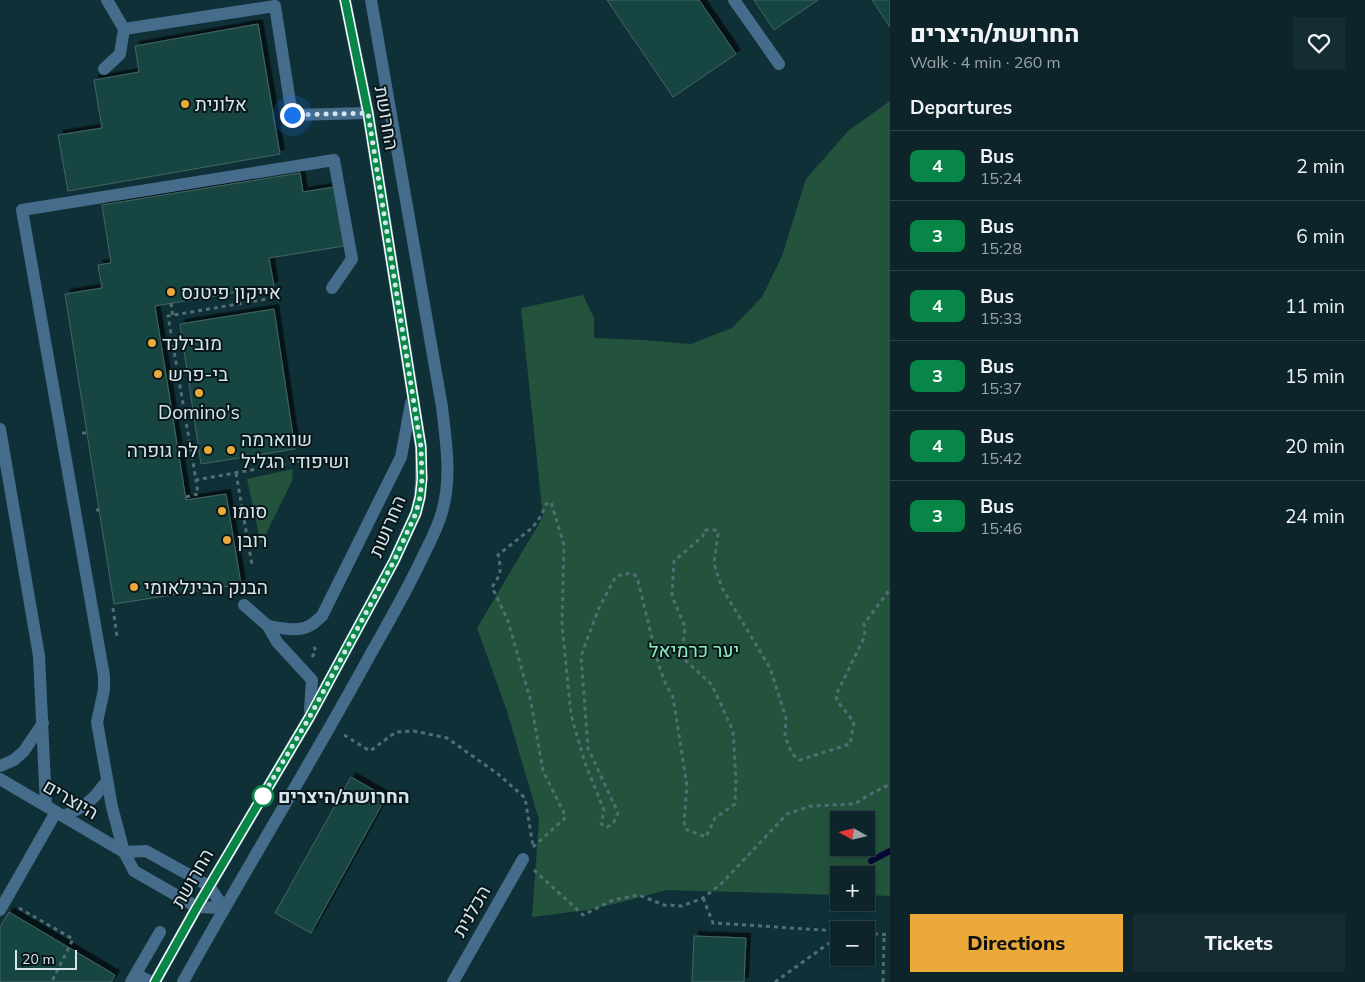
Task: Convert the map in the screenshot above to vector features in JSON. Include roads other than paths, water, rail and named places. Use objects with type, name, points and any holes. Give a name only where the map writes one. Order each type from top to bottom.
[{"type":"street","points":[[104,69],[120,54],[124,29],[107,0]]},
{"type":"street","name":"החרושת","points":[[153,982],[309,718],[394,561],[416,513],[420,497],[422,479],[421,447],[368,113],[345,0]]},
{"type":"street","name":"החרושת","points":[[183,982],[224,908],[331,726],[411,582],[436,529],[446,494],[448,455],[442,407],[371,0]]},
{"type":"street","points":[[376,26],[379,0]]},
{"type":"street","points":[[734,0],[779,64]]},
{"type":"street","points":[[124,29],[275,6],[292,115],[368,113]]},
{"type":"street","points":[[124,852],[112,807],[97,722],[104,690],[104,676],[22,210],[334,160],[352,259],[332,288]]},
{"type":"street","points":[[268,626],[287,629],[307,628],[322,616],[400,457],[413,395]]},
{"type":"street","points":[[0,429],[39,656],[43,723],[43,764],[55,811],[3,905]]},
{"type":"street","points":[[244,605],[268,626],[277,642],[312,680],[309,718]]},
{"type":"street","points":[[0,766],[14,760],[24,751],[43,723]]},
{"type":"street","name":"היוצרים","points":[[0,779],[124,852],[134,871],[197,907],[224,908]]},
{"type":"street","points":[[55,811],[84,806],[107,781]]},
{"type":"street","name":"היוצרים","points":[[124,852],[146,851],[209,886],[224,908]]},
{"type":"street","name":"הכלנית","points":[[452,982],[523,859]]},
{"type":"street","points":[[153,982],[133,978],[160,932]]},
{"type":"waterway","points":[[871,861],[890,851]]},
{"type":"place","name":"אלונית","points":[[185,104]]},
{"type":"place","name":"אייקון פיטנס","points":[[171,292]]},
{"type":"place","name":"מובילנד","points":[[152,343]]},
{"type":"place","name":"בי-פרש","points":[[158,374]]},
{"type":"place","name":"Domino's","points":[[199,393]]},
{"type":"place","name":"לה גופרה","points":[[208,450]]},
{"type":"place","name":"שווארמה ושיפודי הגליל","points":[[231,450]]},
{"type":"place","name":"סומו","points":[[222,511]]},
{"type":"place","name":"רובן","points":[[227,540]]},
{"type":"place","name":"הבנק הבינלאומי","points":[[134,587]]},
{"type":"place","name":"החרושת/היצרים","points":[[263,796]]},
{"type":"park label","name":"יער כרמיאל","points":[[694,650]]}]
